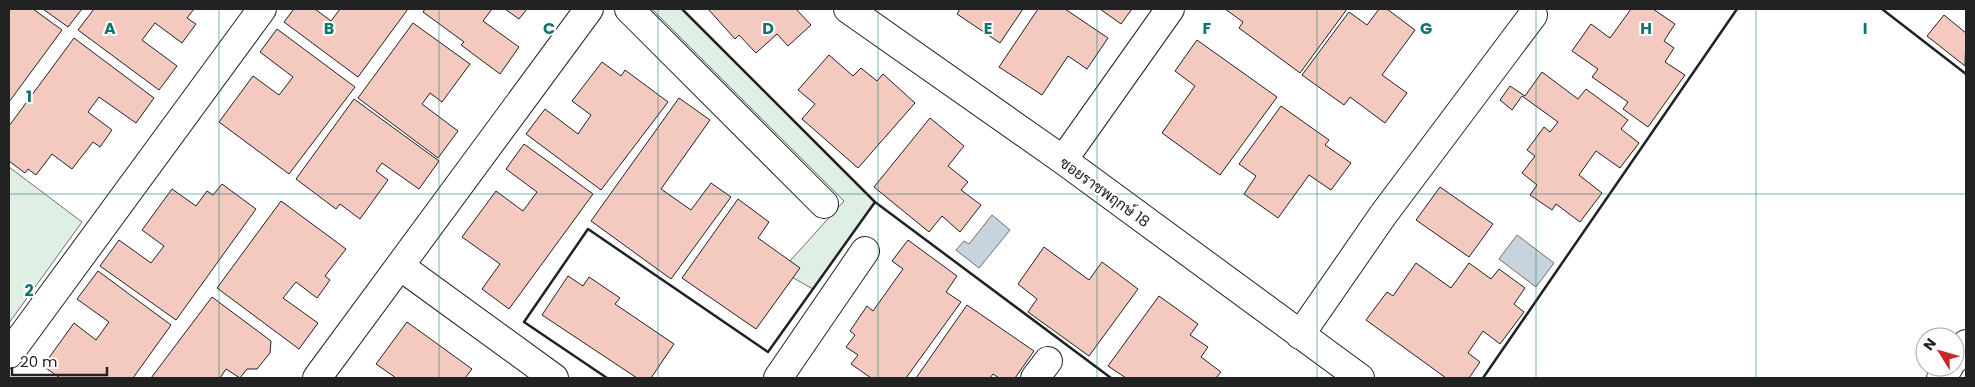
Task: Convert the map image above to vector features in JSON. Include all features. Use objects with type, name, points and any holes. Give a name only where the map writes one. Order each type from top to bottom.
[{"type":"street","points":[[9,354],[262,9]]},
{"type":"street","points":[[316,378],[589,9]]},
{"type":"street","points":[[629,9],[824,204]]},
{"type":"street","name":"ซอยราชพฤกษ์ 18","points":[[849,9],[1063,160],[1360,378]]},
{"type":"street","points":[[1063,160],[1170,9]]},
{"type":"street","points":[[1300,335],[1383,215],[1533,15]]},
{"type":"street","points":[[778,378],[865,251]]},
{"type":"street","points":[[400,266],[554,378]]},
{"type":"green space","points":[[652,9],[682,9],[875,202],[813,289],[781,271],[844,201]]},
{"type":"green space","points":[[9,167],[82,222],[9,323]]},
{"type":"shaded area","points":[[992,215],[1010,230],[979,268],[956,250],[964,241],[969,244]]},
{"type":"shaded area","points":[[1517,235],[1554,263],[1536,287],[1499,259]]},
{"type":"building","points":[[9,9],[33,9],[62,30],[9,102]]},
{"type":"building","points":[[43,9],[82,9],[68,27]]},
{"type":"building","points":[[94,9],[194,9],[187,18],[196,24],[182,43],[155,23],[142,40],[177,66],[159,90],[78,30]]},
{"type":"building","points":[[294,9],[315,9],[331,21],[340,9],[408,9],[358,77],[284,22]]},
{"type":"building","points":[[425,9],[492,9],[483,21],[519,47],[500,74],[461,45],[464,42],[423,12]]},
{"type":"building","points":[[505,9],[527,9],[519,19]]},
{"type":"building","points":[[796,9],[811,25],[788,46],[777,34],[756,53],[739,35],[735,39],[709,10]]},
{"type":"building","points":[[960,9],[1023,9],[1000,43],[957,14]]},
{"type":"building","points":[[1038,9],[1065,9],[1108,38],[1087,69],[1068,56],[1042,95],[999,67]]},
{"type":"building","points":[[1100,9],[1132,9],[1121,24]]},
{"type":"building","points":[[1225,9],[1347,9],[1300,73],[1239,28],[1243,22]]},
{"type":"building","points":[[1379,9],[1387,9],[1415,30],[1382,75],[1407,93],[1385,123],[1350,97],[1344,105],[1302,75],[1349,12],[1367,25]]},
{"type":"building","points":[[1631,9],[1653,9],[1675,24],[1664,41],[1674,48],[1665,62],[1685,75],[1648,127],[1623,109],[1628,102],[1592,77],[1598,69],[1572,51],[1591,24],[1610,38]]},
{"type":"building","points":[[1944,15],[1966,33],[1965,66],[1927,36]]},
{"type":"building","points":[[413,23],[470,64],[442,102],[430,93],[422,104],[458,131],[438,158],[358,98]]},
{"type":"building","points":[[277,29],[355,87],[289,174],[219,122],[253,76],[279,95],[293,77],[260,52]]},
{"type":"building","points":[[74,38],[154,98],[136,123],[99,97],[88,112],[112,130],[100,147],[93,142],[72,169],[52,154],[36,175],[28,169],[25,173],[9,161],[9,126]]},
{"type":"building","points":[[1197,40],[1277,97],[1220,175],[1162,133],[1195,86],[1175,71]]},
{"type":"building","points":[[829,55],[853,76],[861,68],[877,81],[883,74],[915,103],[858,168],[802,119],[815,104],[798,90]]},
{"type":"building","points":[[602,62],[621,76],[625,70],[668,102],[601,190],[526,134],[545,109],[578,134],[591,115],[572,101]]},
{"type":"building","points":[[1542,72],[1578,99],[1586,89],[1628,120],[1621,129],[1639,143],[1620,168],[1596,151],[1579,175],[1602,193],[1580,222],[1556,204],[1552,210],[1530,195],[1537,185],[1522,173],[1535,156],[1527,150],[1544,127],[1550,132],[1558,122],[1522,96],[1512,110],[1500,100],[1510,86],[1525,96]]},
{"type":"building","points":[[679,98],[710,120],[661,189],[691,210],[711,183],[731,197],[671,279],[591,221]]},
{"type":"building","points":[[354,99],[439,161],[419,189],[382,163],[376,171],[388,180],[360,219],[340,204],[336,209],[296,179]]},
{"type":"building","points":[[1281,106],[1329,140],[1325,145],[1351,163],[1331,190],[1309,175],[1278,218],[1244,194],[1256,176],[1239,164]]},
{"type":"building","points":[[930,118],[964,146],[948,166],[968,182],[961,190],[981,205],[960,232],[942,216],[929,232],[874,187]]},
{"type":"building","points":[[524,144],[593,194],[509,309],[482,289],[500,264],[462,237],[496,191],[523,211],[537,192],[506,169]]},
{"type":"building","points":[[222,184],[256,209],[176,320],[100,266],[119,240],[151,263],[164,246],[142,230],[172,189],[196,206],[207,191],[213,195]]},
{"type":"building","points":[[1440,187],[1493,224],[1469,257],[1416,220]]},
{"type":"building","points":[[738,199],[769,222],[758,238],[800,268],[756,329],[682,278]]},
{"type":"building","points":[[281,201],[346,249],[325,276],[330,280],[317,298],[296,282],[283,298],[318,323],[299,349],[217,288]]},
{"type":"building","points":[[908,240],[957,276],[946,292],[961,302],[906,378],[871,378],[851,364],[858,355],[846,347],[855,335],[850,331],[867,306],[873,311],[903,269],[892,261]]},
{"type":"building","points":[[1044,247],[1089,280],[1102,262],[1138,289],[1089,356],[1028,312],[1037,299],[1018,284]]},
{"type":"building","points":[[1416,263],[1451,288],[1469,263],[1491,279],[1499,269],[1525,288],[1514,304],[1524,312],[1500,344],[1483,331],[1468,353],[1480,362],[1469,378],[1446,378],[1366,320],[1387,292],[1393,296]]},
{"type":"building","points":[[98,271],[171,325],[133,378],[60,378],[43,366],[74,323],[96,340],[109,322],[77,299]]},
{"type":"building","points":[[568,276],[583,286],[589,277],[620,298],[615,304],[674,344],[651,378],[637,378],[542,315]]},
{"type":"building","points":[[1159,296],[1198,324],[1190,335],[1208,347],[1201,357],[1221,372],[1216,378],[1126,378],[1108,366]]},
{"type":"building","points":[[212,297],[271,341],[270,353],[257,369],[247,369],[240,378],[226,369],[220,378],[151,378]]},
{"type":"building","points":[[967,305],[1034,351],[1015,378],[999,378],[993,374],[990,378],[916,378]]},
{"type":"building","points":[[407,322],[472,369],[465,378],[396,378],[376,364]]},
{"type":"wall","points":[[682,9],[875,202],[1111,378]]},
{"type":"wall","points":[[1483,378],[1737,9]]},
{"type":"wall","points":[[1882,9],[1966,74]]},
{"type":"wall","points":[[607,378],[524,322],[588,229],[768,352],[875,202]]}]
